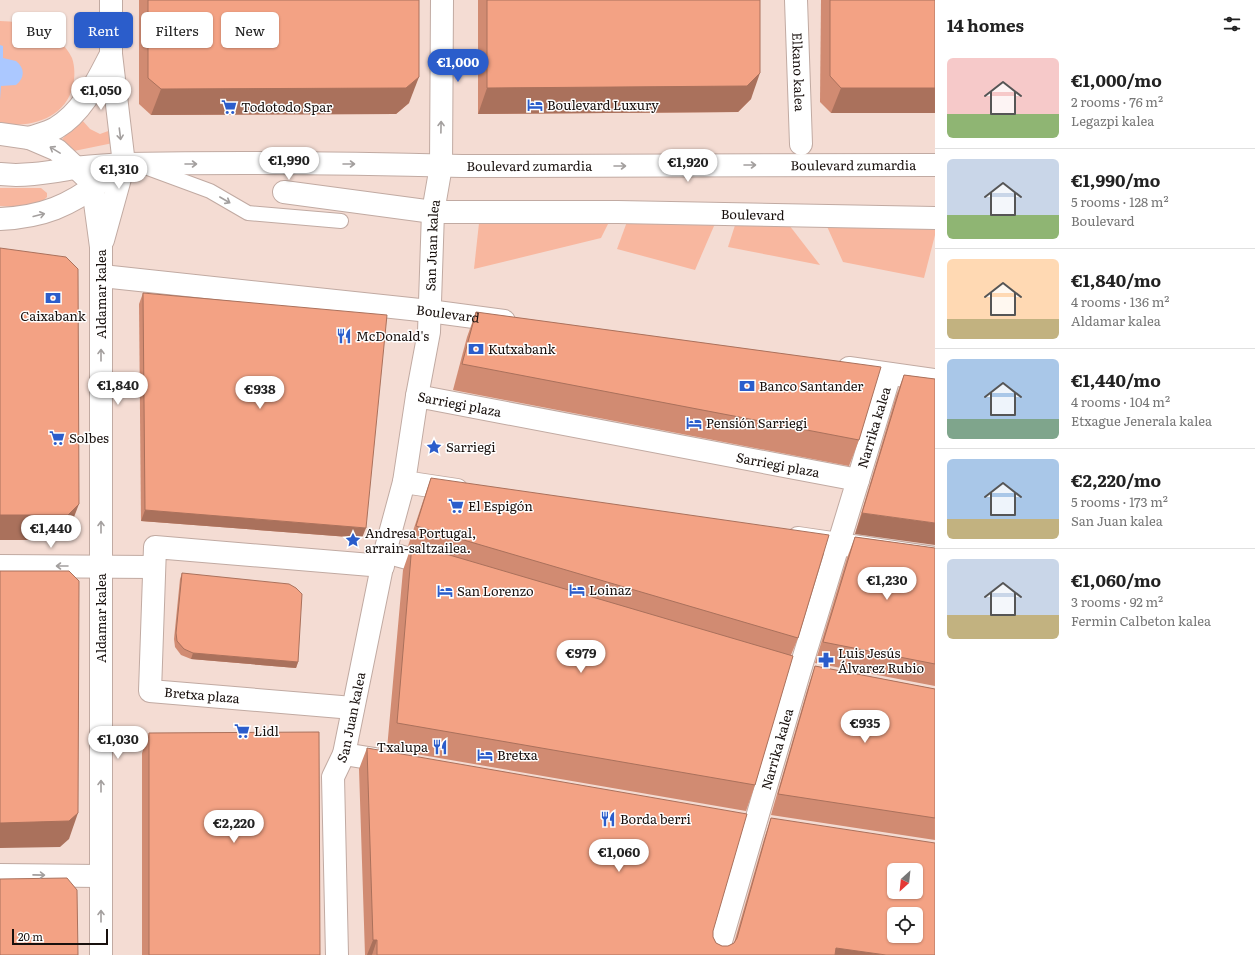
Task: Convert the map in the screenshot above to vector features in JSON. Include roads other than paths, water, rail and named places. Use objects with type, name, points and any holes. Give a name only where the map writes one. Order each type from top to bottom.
[{"type":"street","points":[[101,247],[131,164],[111,54],[111,0]]},
{"type":"street","name":"San Juan kalea","points":[[417,396],[429,332],[433,212],[441,166],[442,0]]},
{"type":"street","name":"Elkano kalea","points":[[796,0],[801,144]]},
{"type":"street","points":[[0,134],[29,138],[55,129],[73,114],[89,96],[111,54]]},
{"type":"street","name":"Aldamar kalea","points":[[29,138],[56,150],[87,178],[93,188],[101,247],[101,955]]},
{"type":"street","points":[[0,219],[27,218],[46,213],[70,202],[131,164]]},
{"type":"street","name":"Boulevard zumardia","points":[[0,174],[12,175],[44,173],[77,168],[131,164],[441,166],[935,165]]},
{"type":"street","name":"Boulevard","points":[[284,192],[433,212],[618,212],[935,218]]},
{"type":"street","name":"Boulevard","points":[[102,276],[429,311],[523,324]]},
{"type":"street","points":[[827,365],[935,380]]},
{"type":"street","name":"Narrika kalea","points":[[858,480],[890,374]]},
{"type":"street","name":"Sarriegi plaza","points":[[404,482],[417,396],[858,480]]},
{"type":"street","points":[[839,544],[858,480]]},
{"type":"street","points":[[404,482],[475,492]]},
{"type":"street","name":"San Juan kalea","points":[[337,955],[332,777],[344,754],[384,559],[404,482]]},
{"type":"street","points":[[776,535],[935,558]]},
{"type":"street","name":"Narrika kalea","points":[[717,955],[763,826],[791,670],[839,544]]},
{"type":"street","name":"Bretxa plaza","points":[[353,708],[150,691],[153,567],[155,547],[384,559]]},
{"type":"street","points":[[384,559],[454,572]]},
{"type":"street","points":[[0,566],[153,567]]},
{"type":"street","points":[[791,670],[822,677]]},
{"type":"street","points":[[344,754],[414,766]]},
{"type":"street","points":[[732,821],[763,826]]},
{"type":"street","points":[[0,875],[100,876]]},
{"type":"lane","points":[[131,164],[210,191],[248,213],[341,221]]},
{"type":"water","points":[[0,45],[3,46],[3,58],[16,61],[21,67],[23,73],[21,79],[16,85],[1,86],[0,100]]},
{"type":"place","name":"Boulevard Luxury","points":[[535,105]]},
{"type":"place","name":"Todotodo Spar","points":[[229,107]]},
{"type":"place","name":"Caixabank","points":[[53,298]]},
{"type":"place","name":"McDonald's","points":[[344,336]]},
{"type":"place","name":"Kutxabank","points":[[476,349]]},
{"type":"place","name":"Banco Santander","points":[[747,386]]},
{"type":"place","name":"Pensión Sarriegi","points":[[694,423]]},
{"type":"place","name":"Solbes","points":[[57,438]]},
{"type":"place","name":"Sarriegi","points":[[434,447]]},
{"type":"place","name":"El Espigón","points":[[456,506]]},
{"type":"place","name":"Andresa Portugal, arrain-saltzailea.","points":[[353,540]]},
{"type":"place","name":"Loinaz","points":[[577,590]]},
{"type":"place","name":"San Lorenzo","points":[[445,591]]},
{"type":"place","name":"Luis Jesús Álvarez Rubio","points":[[826,660]]},
{"type":"place","name":"Lidl","points":[[242,731]]},
{"type":"place","name":"Txalupa","points":[[440,747]]},
{"type":"place","name":"Bretxa","points":[[485,755]]},
{"type":"place","name":"Borda berri","points":[[608,819]]}]
